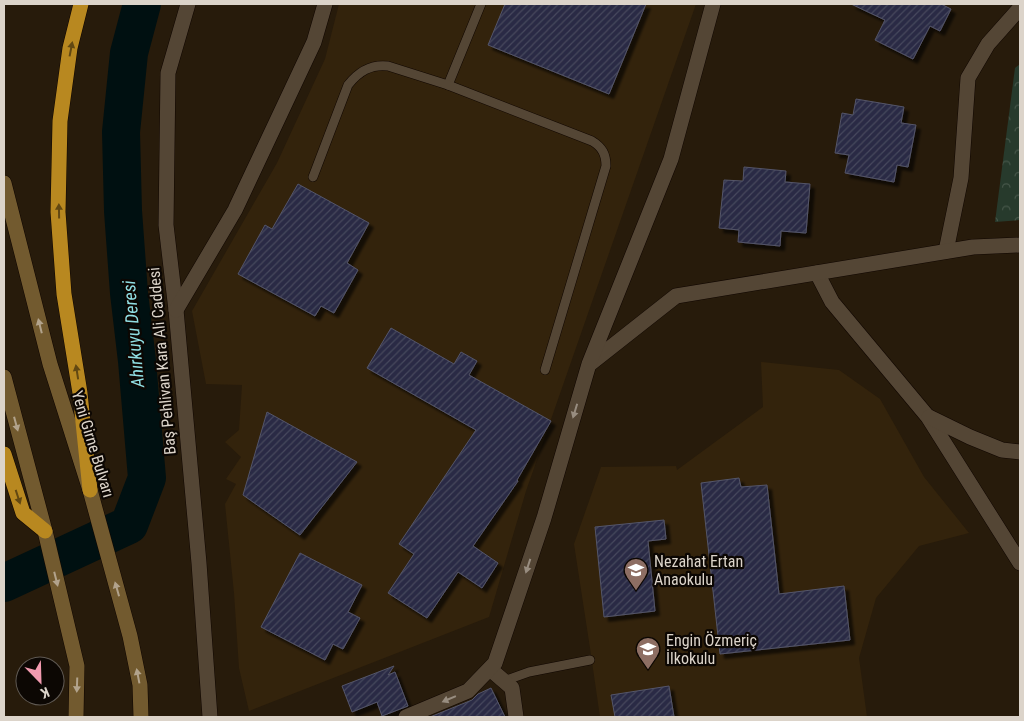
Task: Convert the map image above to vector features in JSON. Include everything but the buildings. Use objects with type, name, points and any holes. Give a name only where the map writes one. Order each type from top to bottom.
[{"type":"highway","points":[[81,4],[70,48],[60,121],[58,212],[64,294],[80,393],[90,490]]},
{"type":"highway","points":[[4,454],[23,513],[45,531]]},
{"type":"main road","name":"Yeni Girne Bulvarı","points":[[4,183],[50,364],[90,490],[130,636],[140,685],[141,717]]},
{"type":"main road","points":[[4,377],[45,531],[77,666],[76,717]]},
{"type":"street","name":"Baş Pehlivan Kara Ali Caddesi","points":[[188,4],[168,73],[166,225],[176,310],[199,563],[205,716]]},
{"type":"street","points":[[176,310],[235,210],[314,42],[325,4]]},
{"type":"street","points":[[406,717],[468,691],[495,664],[544,518],[589,364],[671,159],[714,4]]},
{"type":"street","points":[[946,251],[961,178],[968,78],[988,44],[1020,8]]},
{"type":"street","points":[[589,364],[676,296],[946,251],[973,247],[1020,245]]},
{"type":"street","points":[[817,273],[832,302],[928,417],[1020,564]]},
{"type":"street","points":[[928,417],[1002,450],[1020,452]]},
{"type":"street","points":[[490,669],[512,688],[516,717]]},
{"type":"lane","points":[[448,85],[481,4]]},
{"type":"lane","points":[[313,177],[348,85],[358,73],[372,66],[380,65],[448,85],[598,145],[606,158],[606,166],[545,370]]},
{"type":"lane","points":[[504,681],[529,672],[590,660]]},
{"type":"shaded area","points":[[339,4],[696,4],[526,491],[489,617],[249,711],[239,668],[225,504],[236,484],[226,479],[241,457],[225,442],[239,430],[242,385],[206,384],[192,311],[277,163],[325,59]]},
{"type":"shaded area","points":[[761,362],[839,370],[880,399],[924,477],[969,533],[919,546],[876,598],[859,658],[867,717],[600,717],[574,544],[601,467],[676,466],[677,470],[763,407]]},
{"type":"green space","points":[[1020,64],[1020,220],[995,222],[1015,68]]},
{"type":"waterway","name":"Ahırkuyu Deresi","points":[[4,583],[129,525],[147,478],[129,293],[123,211],[121,132],[129,53],[142,4]]},
{"type":"place","name":"Nezahat Ertan Anaokulu","points":[[636,591]]},
{"type":"place","name":"Engin Özmeriç İlkokulu","points":[[648,670]]}]
